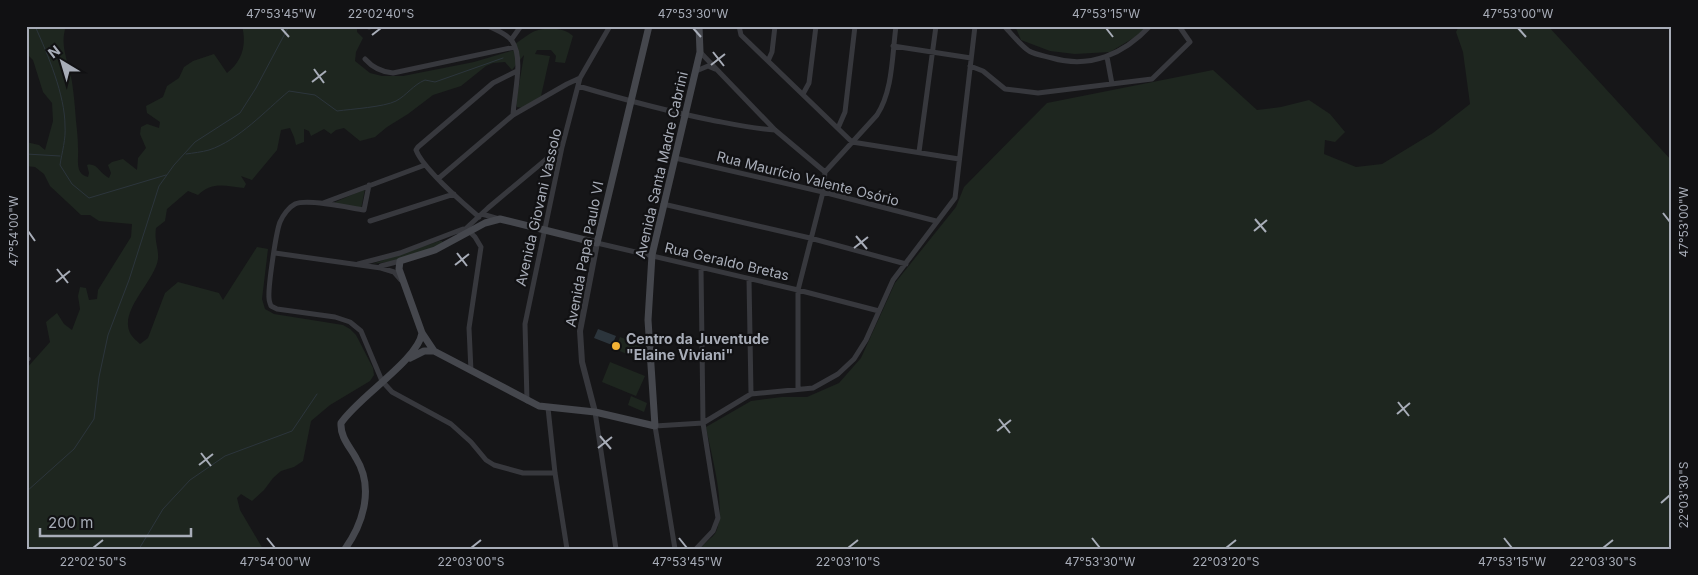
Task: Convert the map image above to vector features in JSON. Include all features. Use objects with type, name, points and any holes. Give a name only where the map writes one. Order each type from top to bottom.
[{"type":"main road","name":"Avenida Papa Paulo VI","points":[[597,243],[649,26]]},
{"type":"main road","name":"Avenida Santa Madre Cabrini","points":[[655,426],[648,320],[652,256],[696,72],[700,52],[699,26]]},
{"type":"main road","name":"Rua Geraldo Bretas","points":[[500,219],[597,243]]},
{"type":"main road","points":[[500,219],[468,230],[452,242],[436,250],[400,261],[399,269],[402,281],[422,333],[434,351],[539,406],[595,412],[655,426]]},
{"type":"main road","points":[[345,549],[362,518],[365,484],[358,460],[343,436],[341,423],[352,409],[407,359],[418,346],[422,333]]},
{"type":"main road","points":[[407,359],[424,351],[434,351]]},
{"type":"street","points":[[488,26],[511,40],[518,54],[513,115]]},
{"type":"street","points":[[511,40],[521,26]]},
{"type":"street","name":"Avenida Giovani Vassolo","points":[[527,401],[525,324],[562,146],[580,78],[610,26]]},
{"type":"street","points":[[739,26],[741,35],[852,142],[959,159]]},
{"type":"street","points":[[768,61],[772,52],[776,26]]},
{"type":"street","points":[[803,94],[809,83],[816,26]]},
{"type":"street","points":[[838,128],[844,112],[856,26]]},
{"type":"street","points":[[798,389],[798,290],[823,192],[825,172],[877,115],[883,105],[888,92],[896,26]]},
{"type":"street","points":[[919,152],[936,26]]},
{"type":"street","points":[[655,426],[703,423],[751,394],[813,388],[826,382],[849,365],[863,346],[893,280],[954,198],[975,26]]},
{"type":"street","points":[[1004,26],[1024,47],[1032,52],[1058,60],[1075,62],[1107,57],[1128,46],[1150,26]]},
{"type":"street","points":[[970,66],[984,71],[1002,87],[1009,90],[1038,93],[1155,78],[1190,42],[1179,26]]},
{"type":"street","points":[[893,46],[971,58]]},
{"type":"street","points":[[365,59],[372,67],[386,73],[393,73],[515,47]]},
{"type":"street","points":[[700,52],[775,130],[825,172]]},
{"type":"street","points":[[1107,57],[1112,84]]},
{"type":"street","points":[[696,72],[698,69],[708,66],[718,71]]},
{"type":"street","name":"Rua Geraldo Bretas","points":[[500,219],[481,215],[454,194],[425,165],[416,150],[486,89],[518,71]]},
{"type":"street","points":[[439,178],[513,115],[580,78]]},
{"type":"street","points":[[578,86],[684,116],[758,129],[775,130]]},
{"type":"street","points":[[358,264],[400,253],[468,230],[481,215],[562,146]]},
{"type":"street","name":"Rua Maurício Valente Osório","points":[[675,158],[823,192],[936,221]]},
{"type":"street","points":[[322,203],[425,165]]},
{"type":"street","points":[[369,185],[364,210],[322,203],[298,203],[291,207],[280,222],[268,298],[271,306],[277,309],[335,316],[350,322],[361,332],[382,380],[392,392],[445,420],[461,432],[486,460],[494,465],[523,473],[555,474]]},
{"type":"street","points":[[370,221],[454,194]]},
{"type":"street","points":[[663,204],[810,238],[906,264]]},
{"type":"street","points":[[468,230],[476,237],[481,247],[469,328],[471,371]]},
{"type":"street","name":"Rua Geraldo Bretas","points":[[597,243],[879,311]]},
{"type":"street","name":"Avenida Papa Paulo VI","points":[[597,243],[581,323],[580,340],[582,362],[595,412],[616,549]]},
{"type":"street","points":[[274,253],[378,267],[394,272],[402,281]]},
{"type":"street","points":[[378,267],[400,261]]},
{"type":"street","points":[[696,549],[712,531],[718,518],[703,423],[701,268]]},
{"type":"street","points":[[749,279],[751,394]]},
{"type":"street","points":[[548,408],[555,474],[567,549]]},
{"type":"street","name":"Avenida Santa Madre Cabrini","points":[[655,426],[675,549]]},
{"type":"shaded area","points":[[26,26],[66,26],[64,48],[71,75],[78,138],[79,169],[81,173],[88,177],[87,165],[93,165],[109,178],[111,173],[108,165],[112,162],[123,159],[137,170],[138,158],[146,148],[140,134],[141,127],[147,124],[159,128],[160,122],[147,113],[146,106],[163,97],[167,86],[179,78],[184,67],[193,61],[214,54],[227,73],[232,68],[242,52],[244,40],[242,26],[357,26],[357,32],[363,38],[356,52],[355,61],[370,73],[382,76],[403,76],[474,62],[514,50],[515,44],[539,30],[549,28],[560,29],[573,36],[565,63],[555,62],[556,56],[551,50],[537,50],[535,54],[550,56],[541,96],[523,108],[517,107],[516,103],[524,55],[512,70],[505,62],[493,63],[486,66],[461,86],[433,95],[375,137],[360,141],[344,128],[336,130],[331,134],[324,129],[311,136],[309,131],[304,129],[304,142],[296,145],[290,128],[281,130],[277,150],[252,180],[241,176],[246,184],[244,188],[214,186],[198,195],[188,191],[167,209],[165,221],[156,228],[158,259],[155,268],[129,315],[130,333],[140,344],[148,338],[165,293],[178,282],[219,293],[223,300],[257,247],[268,249],[262,299],[265,309],[274,314],[343,325],[356,335],[373,368],[374,375],[370,381],[330,405],[311,421],[303,461],[294,467],[281,471],[252,501],[241,494],[237,498],[240,510],[263,549],[26,549],[26,369],[50,342],[46,322],[57,313],[64,324],[72,330],[80,309],[78,296],[80,287],[86,288],[89,300],[97,299],[98,290],[131,237],[132,224],[99,221],[90,215],[81,215],[50,186],[44,174],[35,167],[26,166],[26,142],[39,145],[45,150],[53,121],[52,103],[43,92],[33,60],[26,53]]},
{"type":"shaded area","points":[[1015,26],[1147,26],[1140,34],[1110,52],[1075,54],[1050,51],[1021,40]]},
{"type":"shaded area","points":[[1459,26],[1548,26],[1672,161],[1672,549],[700,549],[716,532],[720,509],[717,481],[706,427],[751,401],[782,397],[807,397],[839,383],[861,358],[895,283],[956,207],[964,187],[1047,103],[1213,70],[1257,110],[1281,107],[1309,100],[1330,114],[1345,132],[1335,142],[1325,140],[1324,154],[1356,167],[1382,164],[1433,133],[1470,104],[1463,52],[1456,32]]},
{"type":"shaded area","points":[[365,189],[361,209],[333,203]]},
{"type":"shaded area","points":[[442,241],[443,244],[395,261],[372,264]]},
{"type":"shaded area","points":[[598,329],[616,336],[612,345],[594,338]]},
{"type":"shaded area","points":[[620,337],[641,345],[636,358],[615,349]]},
{"type":"shaded area","points":[[610,362],[645,376],[636,396],[602,382]]},
{"type":"shaded area","points":[[631,396],[647,403],[644,412],[628,405]]},
{"type":"waterway","points":[[35,26],[59,88],[65,131],[60,165],[72,184],[89,198],[166,175]]},
{"type":"waterway","points":[[26,492],[74,449],[94,419],[99,377],[108,335],[129,280],[159,186],[174,165],[195,142],[240,113],[256,88],[289,26]]},
{"type":"waterway","points":[[186,154],[209,150],[231,139],[289,91],[315,95],[337,111],[376,106],[396,101],[425,80],[435,82],[503,58]]},
{"type":"waterway","points":[[26,154],[60,156]]},
{"type":"waterway","points":[[139,549],[163,509],[190,480],[225,456],[292,431],[317,394]]},
{"type":"place","name":"Centro da Juventude \"Elaine Viviani\"","points":[[616,346]]}]
